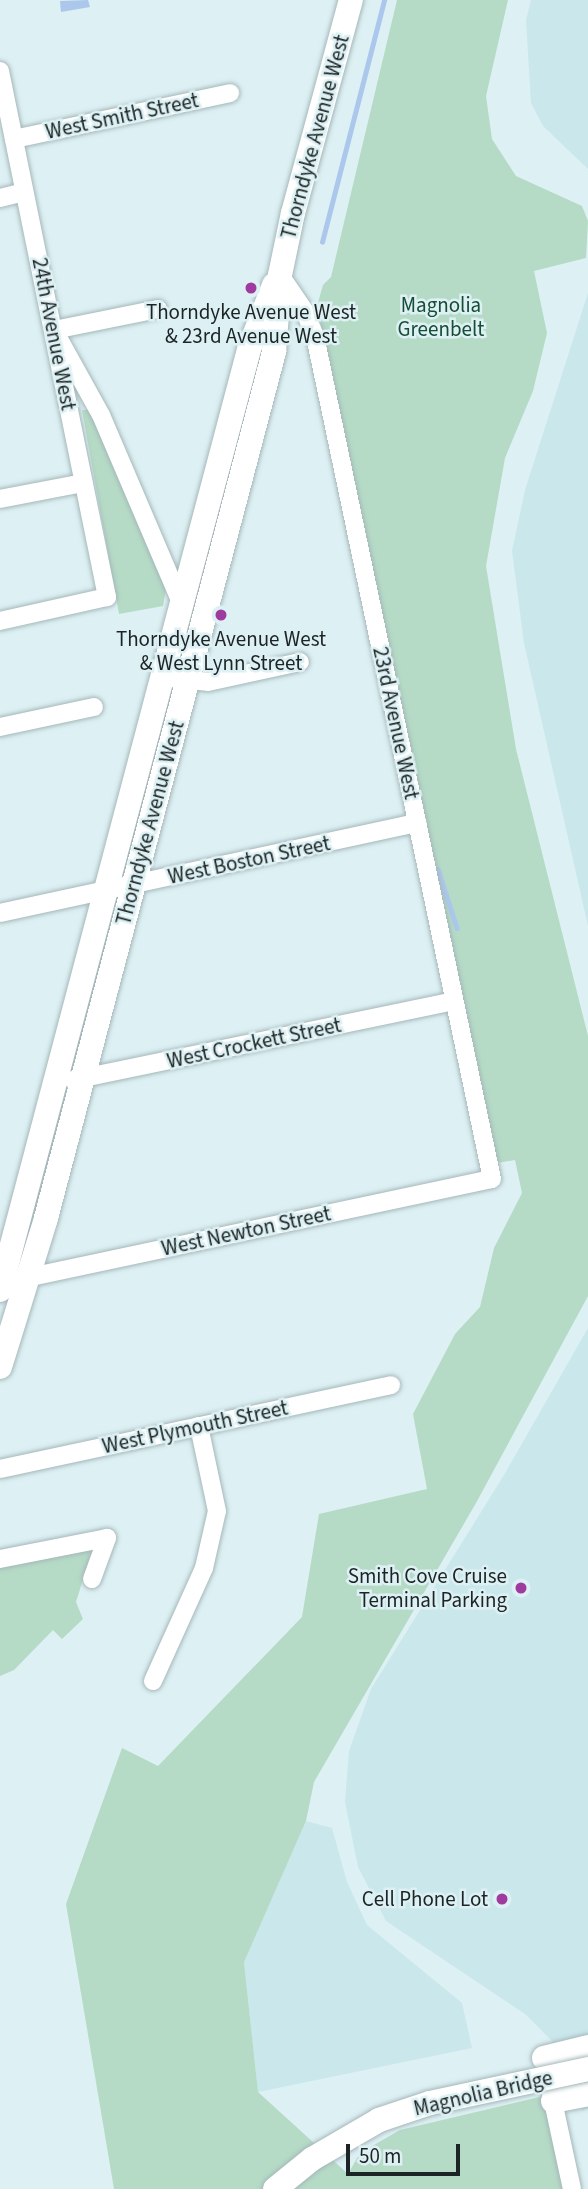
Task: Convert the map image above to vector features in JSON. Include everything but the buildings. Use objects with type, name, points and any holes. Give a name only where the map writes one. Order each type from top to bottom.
[{"type":"main road","name":"Thorndyke Avenue West","points":[[1,1286],[250,346],[280,275],[351,0]]},
{"type":"main road","name":"Thorndyke Avenue West","points":[[0,1367],[30,1277],[274,352],[280,275]]},
{"type":"main road","points":[[544,2058],[588,2047]]},
{"type":"main road","name":"Magnolia Bridge","points":[[275,2189],[312,2158],[379,2120],[430,2104],[588,2069]]},
{"type":"main road","points":[[554,2101],[588,2094]]},
{"type":"street","name":"24th Avenue West","points":[[0,71],[107,597],[0,621]]},
{"type":"street","name":"West Smith Street","points":[[14,139],[230,93]]},
{"type":"street","points":[[0,198],[24,192]]},
{"type":"street","name":"23rd Avenue West","points":[[280,275],[304,310],[315,336],[492,1179]]},
{"type":"street","points":[[158,309],[54,330],[101,415],[182,606],[204,619]]},
{"type":"street","points":[[0,499],[83,483]]},
{"type":"street","points":[[162,678],[208,681],[300,662]]},
{"type":"street","points":[[0,727],[94,707]]},
{"type":"street","name":"West Boston Street","points":[[0,913],[416,823]]},
{"type":"street","name":"West Crockett Street","points":[[54,1084],[454,1001]]},
{"type":"street","name":"West Newton Street","points":[[1,1286],[30,1277],[492,1179]]},
{"type":"street","name":"West Plymouth Street","points":[[0,1469],[391,1385]]},
{"type":"street","points":[[153,1681],[204,1567],[216,1510],[200,1426]]},
{"type":"street","points":[[0,1559],[107,1538],[92,1578]]},
{"type":"street","points":[[544,2058],[572,2189]]},
{"type":"shaded area","points":[[531,0],[588,0],[588,169],[543,126],[531,103],[526,20]]},
{"type":"shaded area","points":[[588,293],[588,926],[524,643],[512,551],[525,490]]},
{"type":"shaded area","name":"Smith Cove Cruise Terminal Parking","points":[[588,1328],[588,2108],[582,2111],[552,2041],[525,2014],[386,1921],[358,1867],[345,1802],[349,1751],[371,1689],[504,1475]]},
{"type":"shaded area","points":[[306,1821],[332,1828],[347,1882],[367,1925],[462,2003],[472,2048],[258,2092],[244,1961]]},
{"type":"green space","name":"Magnolia Greenbelt","points":[[397,0],[508,0],[486,96],[492,139],[516,176],[582,206],[588,221],[586,258],[534,271],[547,333],[533,391],[505,458],[486,566],[516,749],[588,1036],[588,1296],[476,1503],[314,1782],[306,1821],[244,1962],[258,2092],[348,2174],[360,2153],[400,2130],[552,2094],[572,2189],[114,2189],[66,1904],[122,1748],[158,1766],[302,1617],[319,1514],[427,1489],[413,1414],[455,1334],[480,1307],[494,1248],[522,1193],[515,1160],[497,1163],[317,306],[323,285],[331,277]]},
{"type":"green space","points":[[82,410],[89,410],[98,427],[166,589],[163,606],[119,614]]},
{"type":"green space","points":[[93,1547],[76,1602],[83,1619],[62,1639],[53,1630],[14,1670],[0,1676],[0,1567]]},
{"type":"water","points":[[88,0],[90,7],[61,12],[60,1]]},
{"type":"waterway","points":[[322,242],[384,0]]},
{"type":"waterway","points":[[438,869],[457,928]]},
{"type":"place","name":"Thorndyke Avenue West & 23rd Avenue West","points":[[251,288]]},
{"type":"place","name":"Thorndyke Avenue West & West Lynn Street","points":[[221,615]]},
{"type":"place","name":"Smith Cove Cruise Terminal Parking","points":[[521,1588]]},
{"type":"place","name":"Cell Phone Lot","points":[[502,1899]]}]
